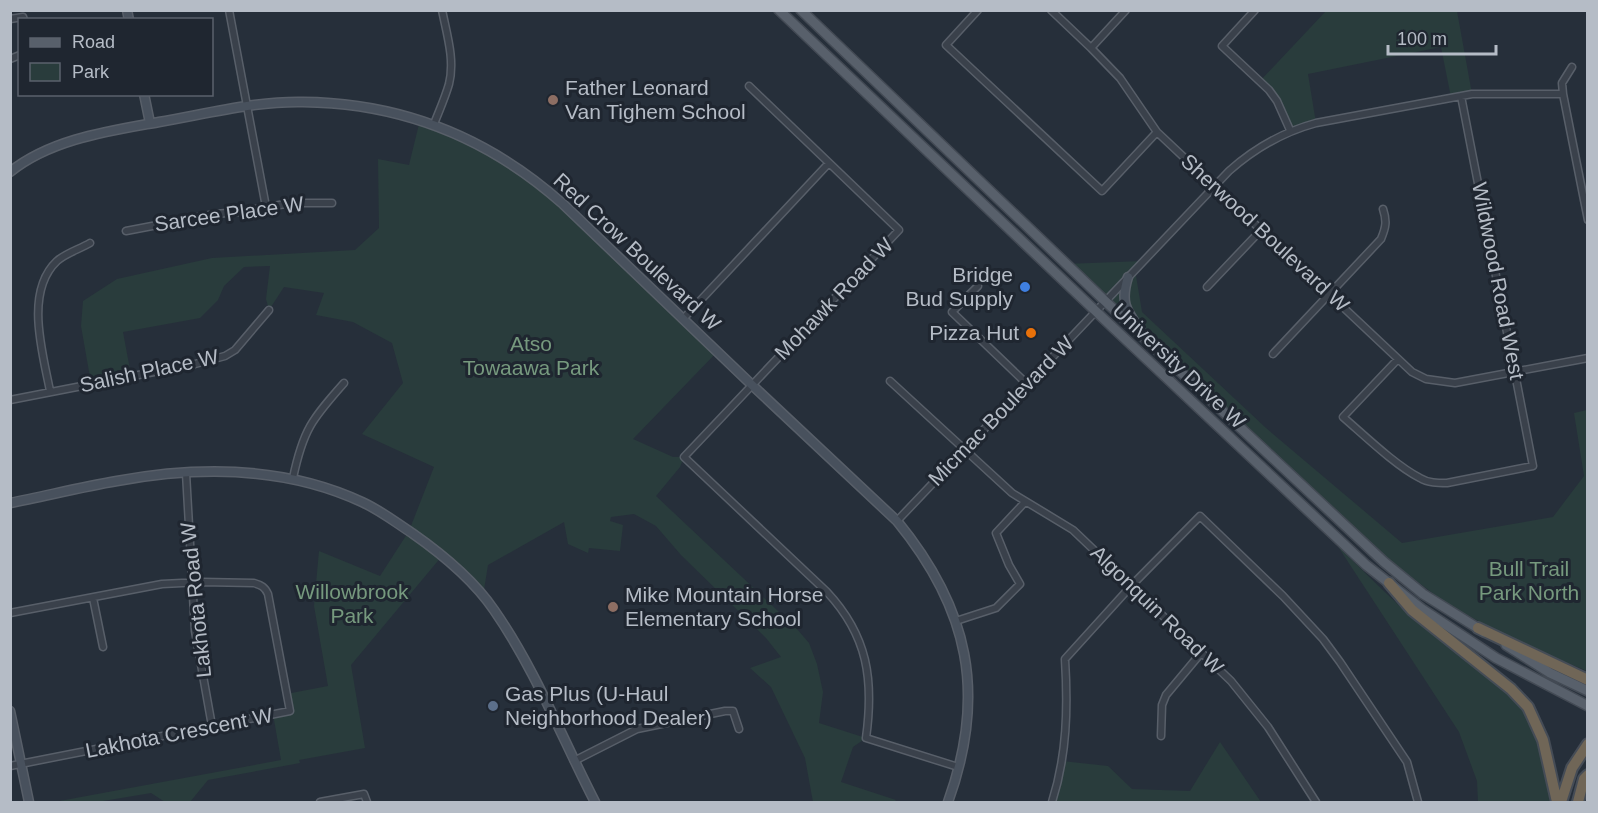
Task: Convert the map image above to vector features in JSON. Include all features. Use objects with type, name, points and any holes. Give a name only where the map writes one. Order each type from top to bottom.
[{"type":"highway","points":[[1389,583],[1413,610],[1511,689],[1528,706],[1544,740],[1559,802]]},
{"type":"highway","points":[[1478,628],[1587,680]]},
{"type":"highway","points":[[1559,802],[1572,768],[1587,744]]},
{"type":"highway","points":[[1578,802],[1587,775]]},
{"type":"main road","name":"University Drive W","points":[[779,10],[1095,312],[1333,535],[1422,609],[1496,658],[1587,706]]},
{"type":"main road","name":"University Drive W","points":[[801,10],[1105,301],[1384,562],[1423,594],[1550,673],[1587,691]]},
{"type":"street","points":[[229,10],[266,207]]},
{"type":"street","points":[[434,124],[451,74],[451,56],[442,10]]},
{"type":"street","points":[[978,10],[946,45],[1102,191],[1157,132]]},
{"type":"street","name":"Sherwood Boulevard W","points":[[1051,10],[1120,78],[1157,132],[1216,185],[1412,372],[1426,380],[1439,383],[1470,382],[1587,358]]},
{"type":"street","points":[[1091,48],[1126,10]]},
{"type":"street","points":[[1255,10],[1222,46],[1269,90],[1277,101],[1290,130]]},
{"type":"street","points":[[1572,67],[1562,83],[1563,94],[1587,220]]},
{"type":"street","name":"Mohawk Road W","points":[[748,86],[899,230],[752,386]]},
{"type":"street","name":"Micmac Boulevard W","points":[[897,521],[1216,185],[1243,159],[1271,140],[1290,130],[1316,123],[1472,94],[1563,94]]},
{"type":"street","points":[[144,96],[150,123]]},
{"type":"street","name":"Wildwood Road West","points":[[1398,359],[1342,417],[1409,471],[1421,479],[1434,483],[1447,483],[1533,466],[1461,96]]},
{"type":"street","name":"Red Crow Boulevard W","points":[[10,172],[30,159],[59,146],[88,137],[150,123],[248,106],[303,102],[351,105],[392,112],[434,124],[486,148],[546,189],[897,521],[917,545],[950,602],[965,662],[967,728],[948,802]]},
{"type":"street","points":[[682,319],[828,164]]},
{"type":"street","name":"Sarcee Place W","points":[[126,231],[266,207],[305,202],[332,203]]},
{"type":"street","points":[[1273,354],[1382,238],[1386,227],[1383,209]]},
{"type":"street","points":[[1208,287],[1262,229]]},
{"type":"street","points":[[50,391],[38,327],[39,299],[49,272],[57,262],[90,243]]},
{"type":"street","points":[[1128,278],[1123,292],[1125,305],[1148,341]]},
{"type":"street","points":[[978,286],[952,312],[1026,383]]},
{"type":"street","name":"Salish Place W","points":[[10,400],[195,364],[225,356],[235,350],[269,310]]},
{"type":"street","name":"Algonquin Road W","points":[[890,381],[994,478],[1025,502],[1073,530],[1231,681],[1257,711],[1316,802]]},
{"type":"street","points":[[293,478],[306,431],[316,413],[344,382]]},
{"type":"street","points":[[752,386],[684,457],[827,592],[847,616],[856,633],[870,688],[871,705],[866,738],[958,767]]},
{"type":"street","points":[[10,503],[115,482],[186,473],[243,472],[293,478],[361,501],[384,513],[431,546],[458,569],[483,596],[510,635],[595,802]]},
{"type":"street","name":"Lakhota Road W","points":[[186,473],[195,631],[212,726]]},
{"type":"street","points":[[956,621],[996,608],[1020,584],[1009,565],[996,533],[1025,502]]},
{"type":"street","points":[[1052,802],[1065,742],[1067,698],[1065,659],[1132,585],[1200,516],[1289,603],[1340,662],[1407,762],[1418,802]]},
{"type":"street","name":"Lakhota Crescent W","points":[[10,613],[162,584],[254,583],[266,589],[290,711],[10,766]]},
{"type":"street","points":[[93,598],[104,647]]},
{"type":"street","points":[[1161,736],[1162,705],[1166,694],[1201,653]]},
{"type":"street","points":[[10,711],[29,802]]},
{"type":"street","points":[[574,761],[637,729],[725,711],[733,711],[739,729]]},
{"type":"street","points":[[320,802],[364,794],[367,802]]},
{"type":"green space","points":[[1326,11],[1457,11],[1472,94],[1451,97],[1441,47],[1308,74],[1316,123],[1290,130],[1283,112],[1260,81]]},
{"type":"green space","name":"Atso Towaawa Park","points":[[420,120],[434,124],[530,177],[717,352],[633,439],[673,457],[684,457],[680,467],[656,496],[809,643],[817,664],[823,692],[819,723],[866,738],[853,747],[841,782],[896,800],[894,802],[813,802],[805,758],[771,687],[750,668],[781,657],[766,638],[681,555],[656,526],[634,514],[611,517],[610,521],[623,525],[620,551],[589,548],[588,553],[568,544],[564,522],[488,565],[483,596],[442,556],[351,665],[365,748],[208,780],[190,802],[165,802],[151,793],[97,802],[54,802],[281,760],[273,714],[290,711],[286,694],[328,686],[314,606],[319,551],[380,576],[409,531],[434,467],[362,434],[403,383],[392,343],[353,322],[316,315],[324,293],[284,287],[269,310],[266,299],[270,266],[244,267],[224,286],[218,300],[200,318],[123,332],[131,375],[91,383],[81,326],[83,301],[117,279],[212,258],[355,250],[379,228],[378,159],[409,165]]},
{"type":"green space","name":"Bull Trail Park North","points":[[1143,261],[1135,270],[1142,312],[1266,428],[1402,543],[1553,517],[1584,476],[1574,413],[1587,410],[1587,671],[1519,643],[1447,604],[1386,558],[1065,264]]},
{"type":"green space","points":[[1337,545],[1420,624],[1489,674],[1515,698],[1531,721],[1540,743],[1550,802],[1478,802],[1477,781],[1459,732]]},
{"type":"green space","points":[[1220,742],[1261,802],[1052,802],[1062,761],[1108,766],[1132,789],[1190,791]]},
{"type":"place","name":"Father Leonard Van Tighem School","points":[[553,100]]},
{"type":"place","name":"Bridge Bud Supply","points":[[1025,287]]},
{"type":"place","name":"Pizza Hut","points":[[1031,333]]},
{"type":"place","name":"Mike Mountain Horse Elementary School","points":[[613,607]]},
{"type":"place","name":"Gas Plus (U-Haul Neighborhood Dealer)","points":[[493,706]]},
{"type":"park label","name":"Willowbrook Park","points":[[352,604]]}]
